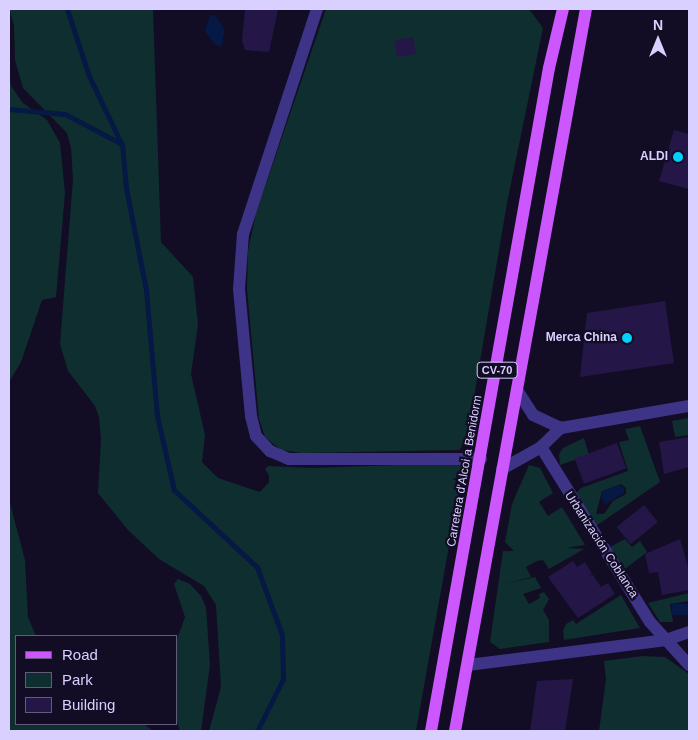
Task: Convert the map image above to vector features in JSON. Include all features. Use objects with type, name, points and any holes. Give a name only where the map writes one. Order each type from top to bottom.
[{"type":"main road","name":"Carretera d'Alcoi a Benidorm","points":[[431,731],[481,459],[549,68],[563,9]]},
{"type":"main road","name":"CV-70","points":[[456,731],[586,9]]},
{"type":"street","points":[[317,9],[243,234],[240,289],[251,416],[256,436],[270,451],[289,459],[481,459]]},
{"type":"street","points":[[517,390],[533,415],[561,428]]},
{"type":"street","points":[[502,469],[541,447],[561,428],[689,406]]},
{"type":"street","name":"Urbanización Coblanca","points":[[541,447],[623,581],[666,640],[689,665]]},
{"type":"street","points":[[468,665],[666,640],[689,632]]},
{"type":"green space","points":[[9,9],[153,9],[161,242],[193,277],[198,324],[191,374],[205,435],[202,462],[218,478],[260,492],[269,482],[269,475],[265,469],[268,466],[312,468],[456,463],[463,467],[416,731],[209,731],[221,687],[216,605],[204,586],[159,559],[128,530],[98,493],[101,439],[99,417],[95,406],[68,371],[60,344],[73,179],[71,148],[67,133],[23,88],[15,60],[14,25]]},
{"type":"green space","points":[[326,9],[529,9],[543,28],[507,203],[466,442],[459,450],[302,453],[281,450],[265,437],[259,419],[247,289],[248,251],[256,213]]},
{"type":"green space","points":[[9,69],[11,86],[23,103],[47,120],[60,143],[65,193],[56,297],[42,300],[21,362],[9,382]]},
{"type":"green space","points":[[689,418],[689,435],[675,437],[672,421]]},
{"type":"green space","points":[[640,426],[660,482],[596,526],[575,494],[581,488],[628,471],[619,442],[629,440],[625,429]],"holes":[[[621,484],[626,488],[626,494],[613,501],[604,514],[596,514],[602,491]]]},
{"type":"green space","points":[[584,438],[589,455],[560,465],[559,454],[563,448]]},
{"type":"green space","points":[[529,465],[540,468],[553,493],[539,502],[548,516],[562,507],[585,545],[566,548],[584,549],[549,569],[543,560],[537,561],[526,567],[531,577],[504,584],[535,577],[541,588],[523,594],[529,604],[540,598],[539,594],[544,592],[549,599],[543,610],[549,620],[549,642],[500,649],[490,642],[503,551],[514,551],[505,542],[512,504]]},
{"type":"green space","points":[[9,499],[25,560],[28,617],[36,635],[15,635],[15,725],[145,725],[153,731],[9,731]]},
{"type":"green space","points":[[625,539],[632,547],[640,541],[647,552],[625,569],[610,547]]},
{"type":"green space","points":[[178,579],[190,584],[201,596],[206,607],[210,665],[201,731],[180,731],[178,725],[178,636],[185,617],[174,584]]},
{"type":"green space","points":[[689,593],[689,601],[670,604],[673,622],[660,622],[648,603]]},
{"type":"green space","points":[[621,595],[640,628],[564,640],[563,630],[566,624],[573,620],[576,624]]},
{"type":"green space","points":[[643,656],[665,657],[689,674],[689,731],[599,731],[606,679],[604,661]]},
{"type":"water","points":[[210,15],[215,15],[225,30],[221,47],[214,44],[205,31]]},
{"type":"water","points":[[619,485],[624,488],[624,493],[605,504],[601,498],[603,491]]},
{"type":"water","points":[[672,604],[689,604],[689,615],[672,615]]},
{"type":"building","points":[[245,9],[278,9],[269,52],[245,50],[242,40]]},
{"type":"building","points":[[413,37],[416,54],[397,57],[394,40]]},
{"type":"building","name":"ALDI","points":[[674,130],[689,134],[689,189],[659,181]]},
{"type":"building","name":"Merca China","points":[[665,301],[674,363],[580,377],[587,313]]},
{"type":"building","points":[[689,437],[689,467],[664,474],[659,442]]},
{"type":"building","points":[[617,443],[626,468],[584,484],[575,458]]},
{"type":"building","points":[[644,505],[658,522],[631,544],[617,527]]},
{"type":"building","points":[[680,539],[689,571],[689,590],[662,595],[658,572],[649,573],[645,554]]},
{"type":"building","points":[[573,561],[577,567],[585,562],[592,574],[590,576],[593,575],[601,587],[608,583],[615,594],[578,618],[548,577]]},
{"type":"building","points":[[573,679],[565,731],[530,731],[537,681]]},
{"type":"waterway","points":[[67,9],[89,76],[121,143]]},
{"type":"waterway","points":[[9,109],[65,114],[122,144],[126,188],[146,290],[157,416],[174,490],[257,567],[282,635],[283,679],[257,731]]},
{"type":"place","name":"ALDI","points":[[678,157]]},
{"type":"place","name":"Merca China","points":[[627,338]]}]
